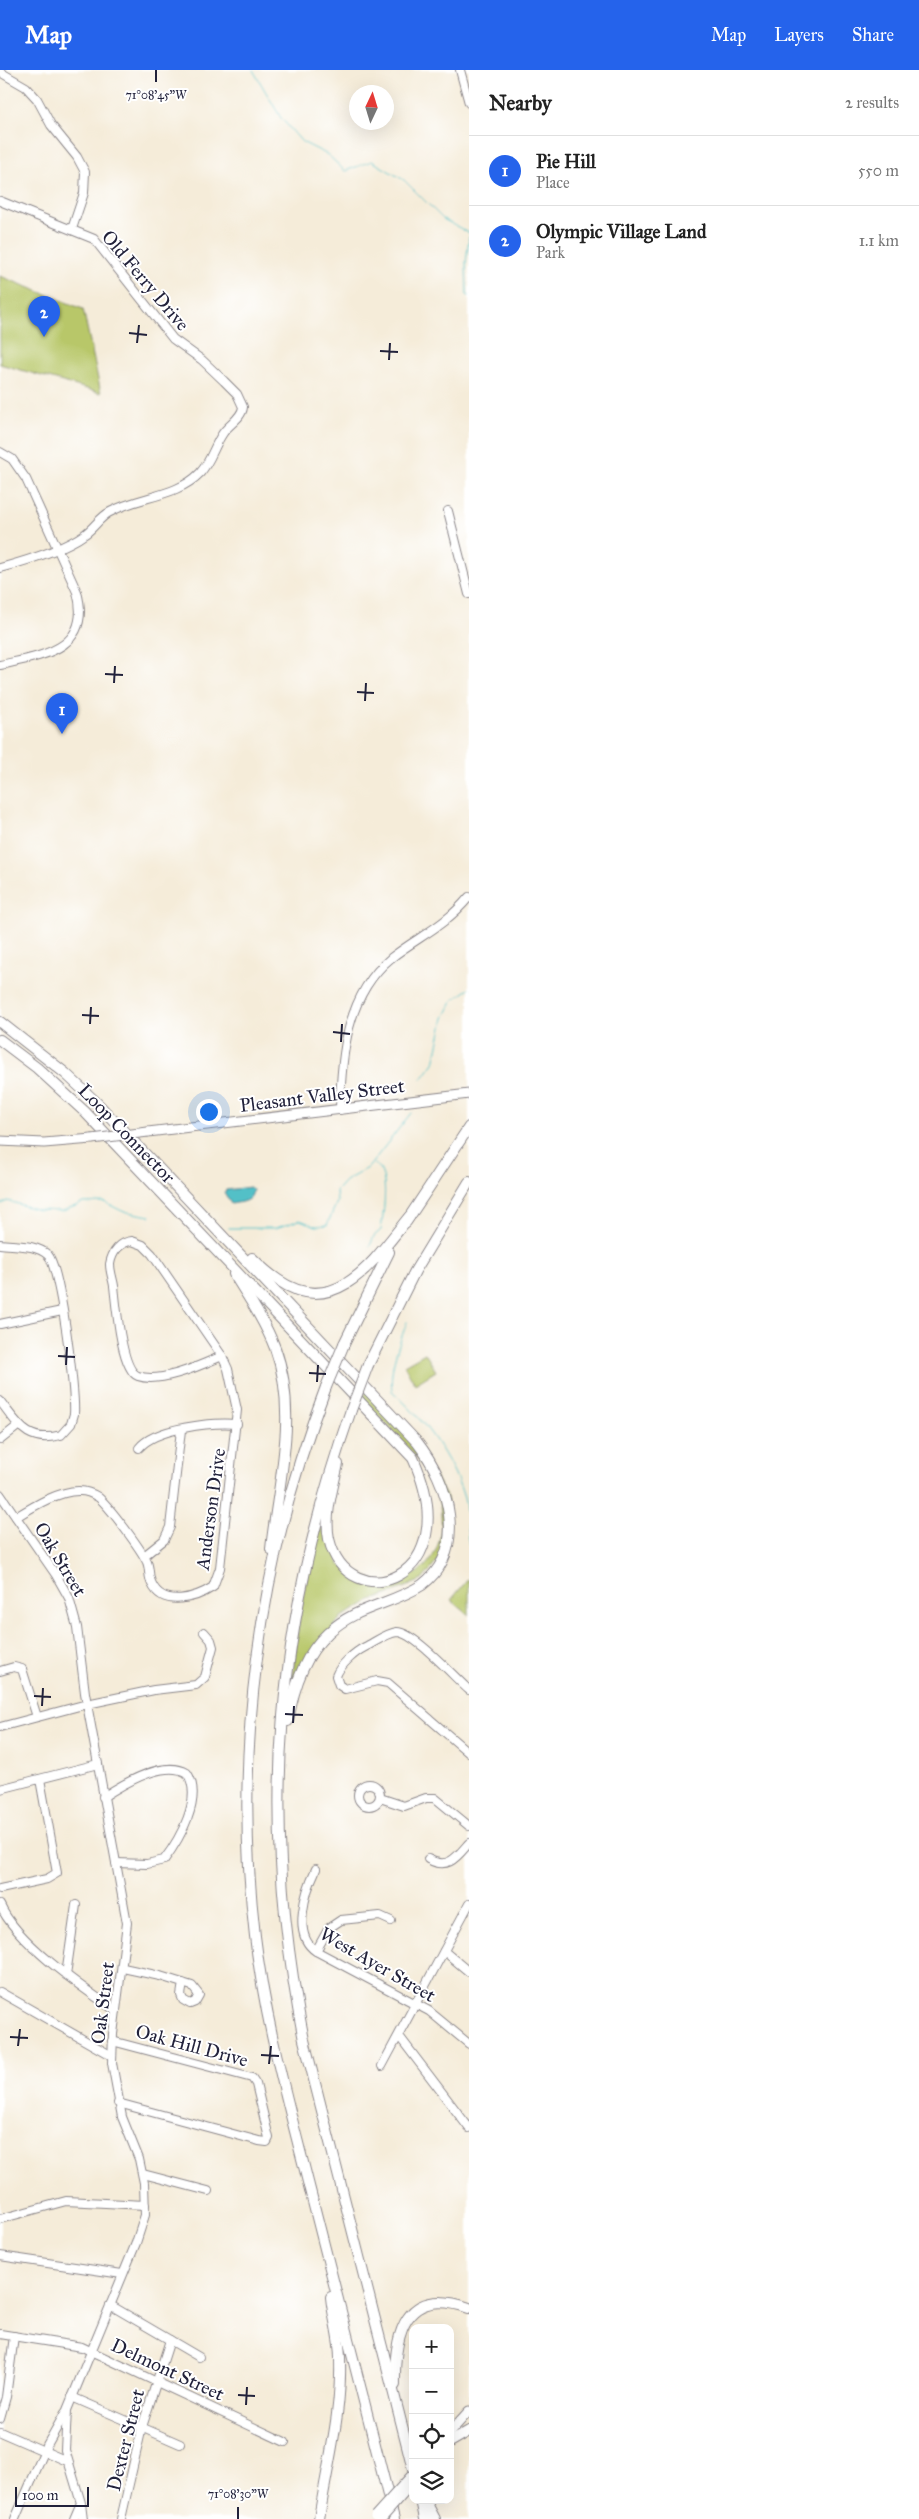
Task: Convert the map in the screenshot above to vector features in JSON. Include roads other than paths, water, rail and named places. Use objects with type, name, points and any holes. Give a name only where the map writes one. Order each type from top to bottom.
[{"type":"highway","name":"Loop Connector","points":[[0,1022],[79,1086],[183,1194]]},
{"type":"highway","name":"Loop Connector","points":[[0,1040],[37,1068],[85,1112],[223,1257]]},
{"type":"highway","points":[[183,1194],[279,1281],[294,1289],[312,1292],[336,1289],[361,1274],[376,1260],[409,1217],[469,1127]]},
{"type":"highway","points":[[410,2459],[308,2058],[294,1991],[280,1868],[279,1778],[285,1679],[298,1598],[318,1510],[347,1420],[368,1365],[415,1271],[469,1182]]},
{"type":"highway","points":[[183,1194],[417,1442],[442,1480],[453,1513],[454,1528],[451,1548],[442,1565],[428,1580],[415,1589],[358,1611],[327,1633],[314,1649],[298,1682],[292,1700],[279,1778]]},
{"type":"highway","points":[[394,2519],[277,2061],[262,1984],[251,1899],[248,1820],[249,1739],[260,1633],[269,1584],[299,1465],[326,1387],[344,1344],[373,1282],[409,1217]]},
{"type":"highway","points":[[223,1257],[413,1458],[428,1481],[437,1506],[440,1533],[431,1556],[406,1577],[381,1582],[361,1578],[345,1566],[334,1552],[330,1541],[328,1521],[347,1420]]},
{"type":"highway","points":[[223,1257],[265,1326],[278,1358],[284,1385],[286,1419],[270,1550],[269,1584]]},
{"type":"highway","points":[[319,2519],[337,2417],[340,2381],[340,2356],[331,2301],[328,2264]]},
{"type":"highway","points":[[396,2401],[397,2344],[400,2331],[409,2316],[422,2306],[436,2301],[449,2301],[469,2308]]},
{"type":"highway","points":[[454,2439],[469,2431]]},
{"type":"highway","points":[[422,2504],[425,2519]]},
{"type":"highway","points":[[427,2504],[435,2519]]},
{"type":"main road","name":"Pleasant Valley Street","points":[[0,1141],[44,1143],[92,1139],[469,1094]]},
{"type":"main road","points":[[454,2428],[469,2411]]},
{"type":"main road","points":[[454,2437],[469,2420]]},
{"type":"main road","points":[[376,2518],[409,2479]]},
{"type":"main road","points":[[376,2518],[409,2487]]},
{"type":"street","points":[[460,70],[469,103]]},
{"type":"street","points":[[0,72],[26,87],[37,98],[51,125],[77,157],[86,172],[84,193],[72,229]]},
{"type":"street","name":"Old Ferry Drive","points":[[0,201],[94,239],[173,339],[202,360],[224,381],[241,401],[243,411],[224,430],[209,461],[189,482],[175,489],[110,512],[86,534],[57,548]]},
{"type":"street","points":[[0,452],[18,466],[57,548],[80,603],[77,627],[64,646],[56,651],[0,665]]},
{"type":"street","points":[[448,511],[469,594]]},
{"type":"street","points":[[0,568],[57,548]]},
{"type":"street","points":[[340,1110],[340,1082],[346,1035],[364,992],[376,974],[391,959],[438,928],[469,897]]},
{"type":"street","name":"Anderson Drive","points":[[16,1517],[56,1497],[72,1492],[86,1492],[106,1504],[144,1556],[148,1564],[152,1585],[164,1596],[186,1598],[213,1587],[220,1568],[237,1424],[234,1389],[222,1356],[147,1248],[132,1241],[122,1244],[113,1256],[111,1272],[124,1351],[133,1373],[146,1377],[161,1376],[222,1356]]},
{"type":"street","points":[[0,1244],[32,1248],[48,1256],[57,1274],[75,1404],[74,1414],[71,1424],[61,1435],[35,1437],[20,1425],[0,1400]]},
{"type":"street","points":[[0,1324],[62,1311]]},
{"type":"street","points":[[139,1448],[150,1438],[181,1430],[213,1424],[237,1424]]},
{"type":"street","points":[[0,1440],[20,1425]]},
{"type":"street","points":[[144,1556],[158,1546],[168,1534],[181,1430]]},
{"type":"street","name":"Oak Street","points":[[0,1494],[56,1575],[71,1604],[77,1627],[87,1704],[126,1923],[112,2041],[112,2056],[118,2103],[142,2174],[145,2205],[143,2226],[67,2410],[67,2461],[81,2503],[83,2519]]},
{"type":"street","points":[[0,1727],[87,1704],[154,1690],[190,1686],[201,1682],[205,1677],[213,1647],[211,1640],[204,1632]]},
{"type":"street","points":[[469,1690],[411,1637],[401,1633],[394,1633],[362,1648],[337,1672],[337,1683],[347,1689],[377,1681],[388,1683],[469,1753]]},
{"type":"street","points":[[0,1671],[14,1667],[22,1669],[36,1717]]},
{"type":"street","points":[[0,1788],[98,1764]]},
{"type":"street","points":[[103,1797],[139,1777],[172,1768],[187,1773],[191,1784],[191,1804],[187,1824],[164,1860],[148,1864],[116,1863]]},
{"type":"street","points":[[0,1889],[47,1879],[57,1873],[40,1778]]},
{"type":"street","points":[[380,1798],[404,1806],[435,1798],[469,1826]]},
{"type":"street","points":[[428,1859],[441,1864],[452,1862],[469,1843]]},
{"type":"street","name":"West Ayer Street","points":[[316,1869],[303,1903],[307,1943],[316,1952],[416,2004],[435,2016],[469,2044]]},
{"type":"street","points":[[382,2066],[469,1904]]},
{"type":"street","points":[[0,1905],[16,1928],[66,1975],[116,2011]]},
{"type":"street","points":[[66,1975],[76,1905]]},
{"type":"street","points":[[316,1952],[329,1928],[341,1920],[380,1916],[391,1921]]},
{"type":"street","points":[[444,1951],[469,1972]]},
{"type":"street","points":[[122,1968],[183,1983]]},
{"type":"street","points":[[0,1992],[112,2056]]},
{"type":"street","points":[[398,2036],[469,2128]]},
{"type":"street","name":"Oak Hill Drive","points":[[112,2041],[252,2078],[256,2084],[269,2138],[266,2142],[260,2141],[118,2103]]},
{"type":"street","points":[[142,2174],[208,2191]]},
{"type":"street","points":[[0,2219],[66,2201],[145,2205]]},
{"type":"street","points":[[0,2256],[122,2274]]},
{"type":"street","points":[[110,2305],[199,2357]]},
{"type":"street","name":"Delmont Street","points":[[0,2334],[74,2344],[285,2442]]},
{"type":"street","points":[[0,2418],[14,2336]]},
{"type":"street","name":"Dexter Street","points":[[121,2519],[142,2427],[170,2340]]},
{"type":"street","points":[[72,2397],[180,2444]]},
{"type":"street","points":[[15,2519],[44,2452],[67,2410]]},
{"type":"street","points":[[0,2432],[67,2461]]},
{"type":"street","points":[[74,2519],[81,2503]]},
{"type":"water","points":[[250,1187],[253,1190],[251,1197],[239,1203],[231,1204],[224,1192],[226,1190]]},
{"type":"waterway","points":[[253,70],[281,118],[302,142],[328,155],[345,171],[372,161],[404,180],[443,219],[469,233]]},
{"type":"waterway","points":[[469,237],[466,263],[467,295],[469,296]]},
{"type":"waterway","points":[[422,1079],[434,1063],[444,1018],[453,1000],[469,989]]},
{"type":"waterway","points":[[229,1228],[276,1228],[300,1220],[316,1226],[327,1225],[337,1202],[336,1191],[345,1181],[368,1168],[411,1113]]},
{"type":"waterway","points":[[370,1246],[374,1236],[381,1230],[384,1200],[383,1176],[373,1163]]},
{"type":"waterway","points":[[0,1205],[8,1201],[38,1210],[63,1211],[83,1203],[104,1202],[122,1211],[150,1216]]},
{"type":"waterway","points":[[407,1322],[393,1365],[392,1391],[415,1414],[444,1453],[452,1468],[464,1498],[469,1544]]},
{"type":"place","name":"Olympic Village Land","points":[[44,337]]},
{"type":"place","name":"Pie Hill","points":[[62,734]]}]
